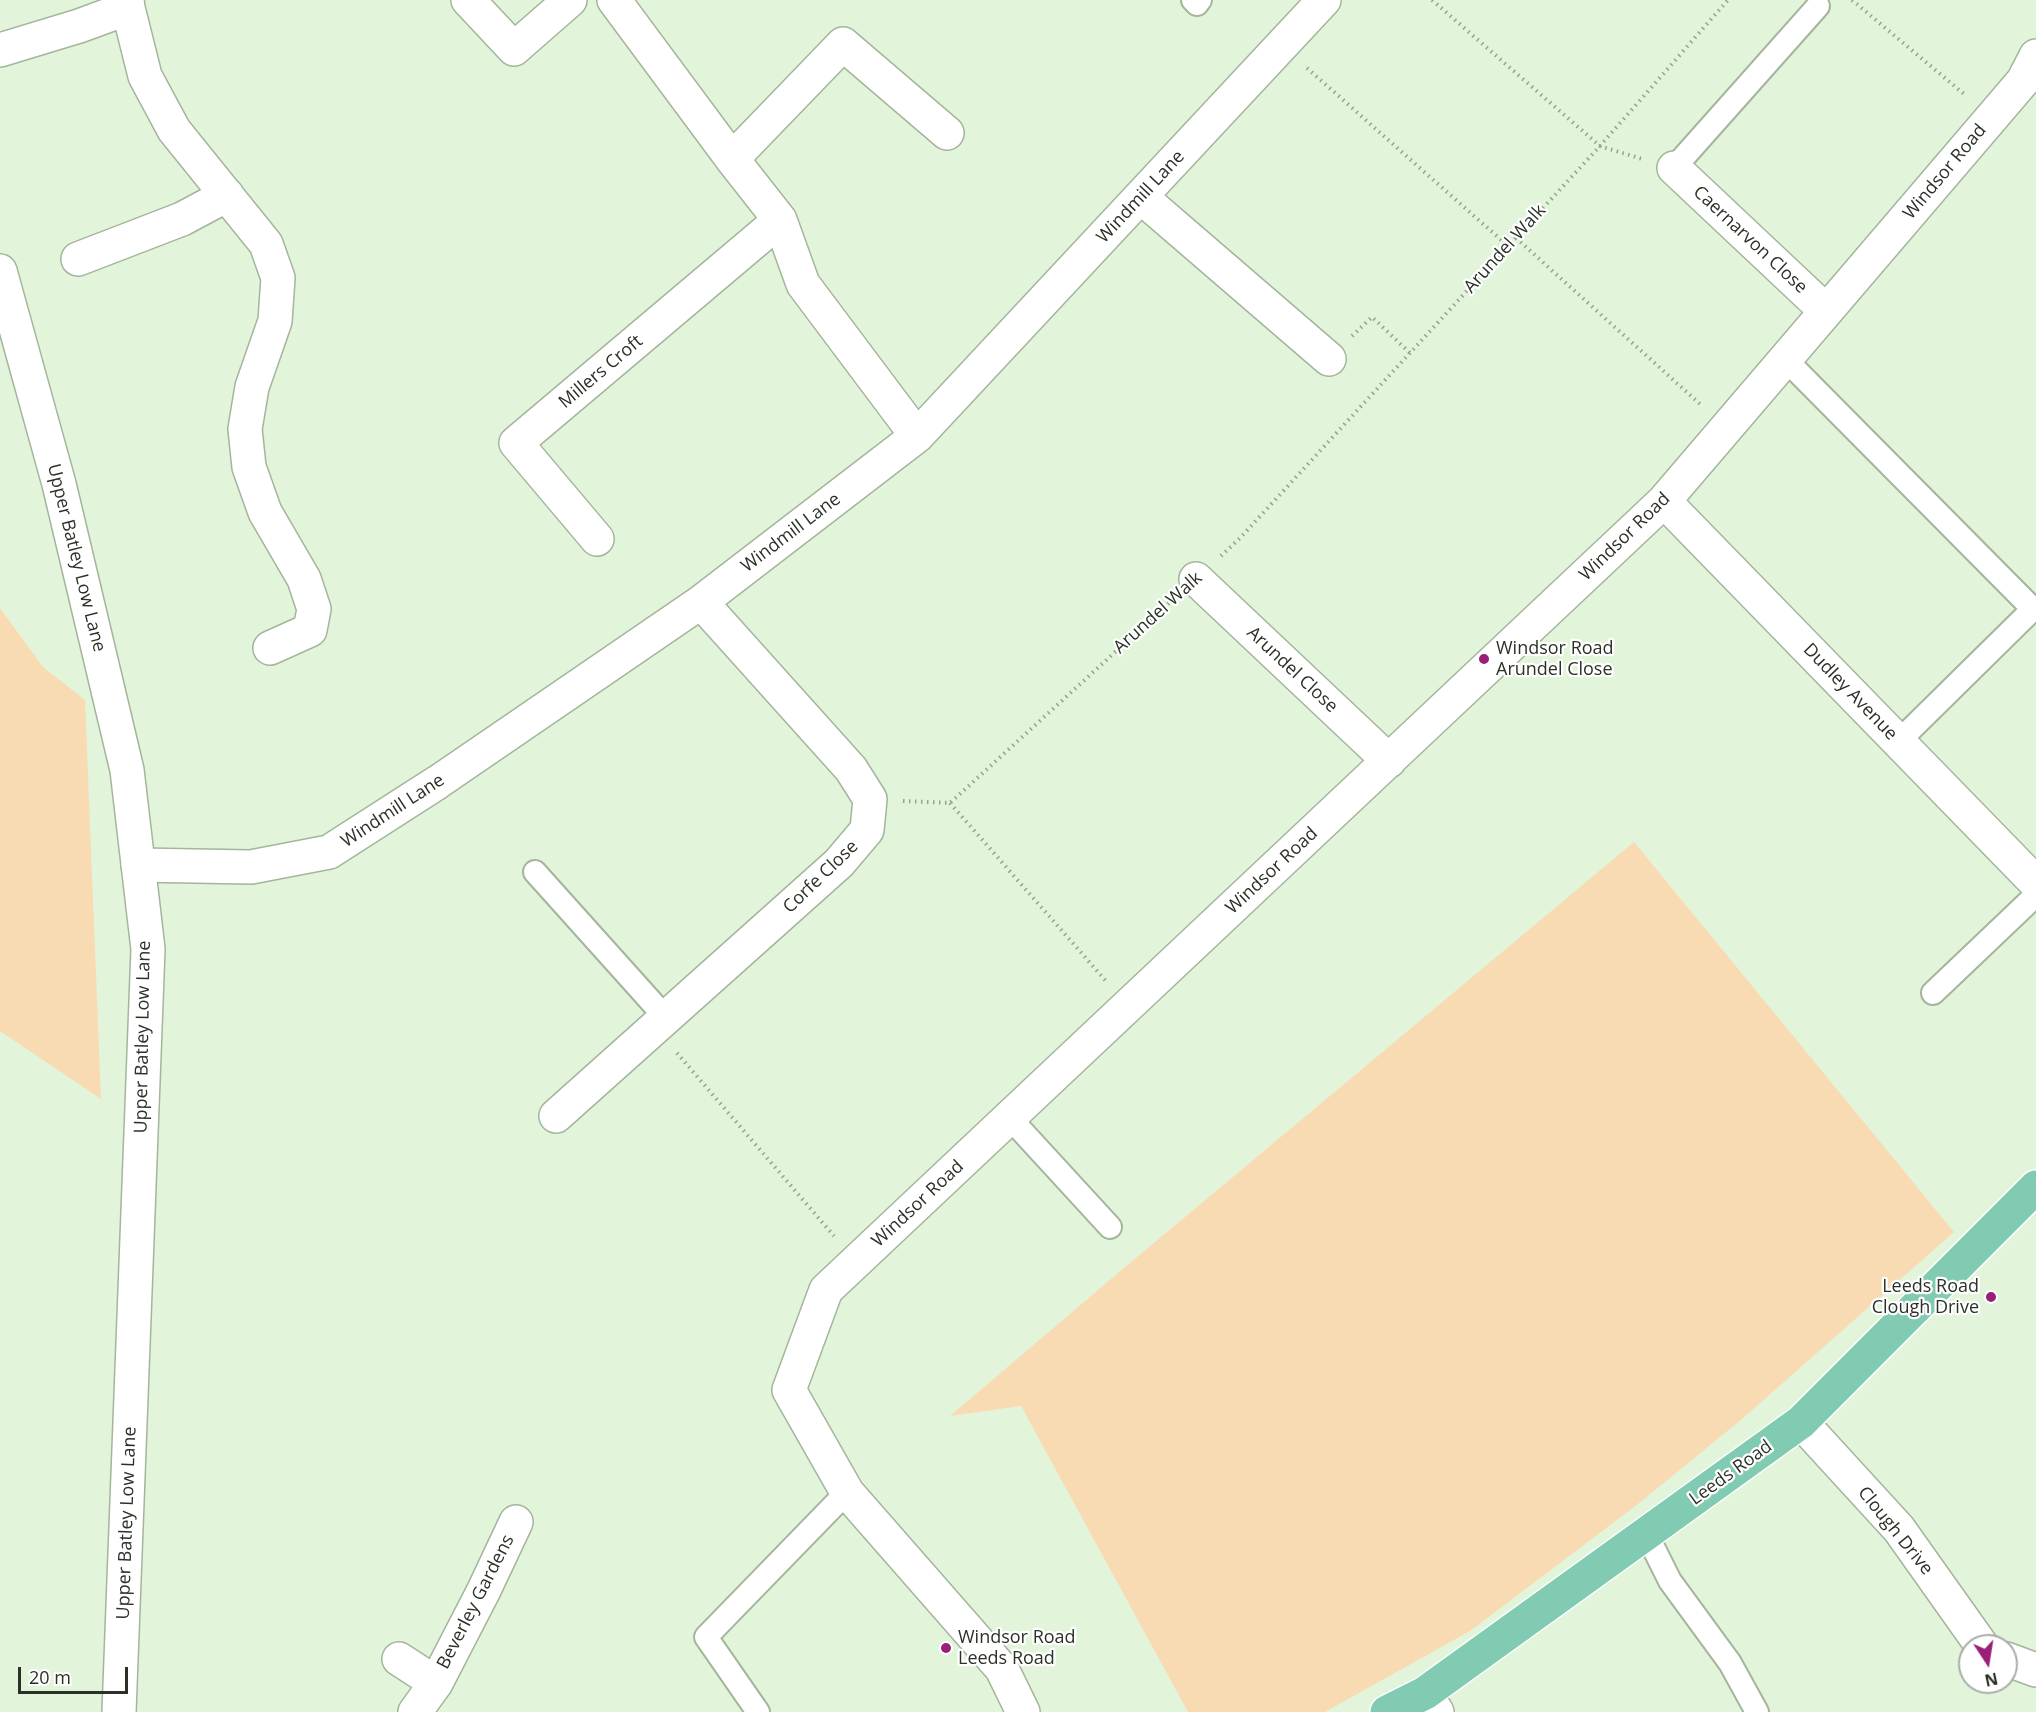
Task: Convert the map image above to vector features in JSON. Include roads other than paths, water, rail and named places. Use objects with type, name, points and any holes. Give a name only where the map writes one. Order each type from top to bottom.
[{"type":"main road","name":"Leeds Road","points":[[1387,1712],[1431,1702],[1646,1533],[1801,1422],[2036,1187]]},
{"type":"street","points":[[468,0],[514,49],[570,0]]},
{"type":"street","points":[[614,0],[780,220],[802,284],[917,436]]},
{"type":"street","name":"Windmill Lane","points":[[138,865],[251,867],[328,852],[438,782],[701,602],[917,436],[1324,0]]},
{"type":"street","points":[[0,50],[79,26],[127,4],[145,76],[174,130],[266,244],[278,278],[275,321],[252,387],[245,429],[249,467],[266,512],[304,579],[314,609],[310,630],[270,648]]},
{"type":"street","points":[[732,159],[843,44],[946,133]]},
{"type":"street","name":"Windsor Road","points":[[1023,1712],[1002,1669],[848,1492],[789,1390],[826,1290],[1664,501],[2023,81],[2036,56]]},
{"type":"street","name":"Caernarvon Close","points":[[1674,168],[1826,311]]},
{"type":"street","points":[[78,259],[182,219],[226,195]]},
{"type":"street","points":[[1141,197],[1329,360]]},
{"type":"street","name":"Millers Croft","points":[[597,539],[516,443],[780,220]]},
{"type":"street","name":"Upper Batley Low Lane","points":[[0,271],[59,484],[127,770],[148,949],[119,1712]]},
{"type":"street","name":"Dudley Avenue","points":[[1664,501],[2036,883]]},
{"type":"street","name":"Arundel Close","points":[[1196,579],[1389,760]]},
{"type":"street","name":"Corfe Close","points":[[556,1116],[839,863],[867,830],[870,799],[851,769],[701,602]]},
{"type":"street","name":"Clough Drive","points":[[1801,1422],[1899,1529],[1973,1634]]},
{"type":"street","name":"Beverley Gardens","points":[[415,1712],[436,1683],[516,1522]]},
{"type":"street","name":"Beverley Gardens","points":[[399,1659],[436,1683]]},
{"type":"street","points":[[2018,1663],[2036,1670]]},
{"type":"lane","points":[[1193,0],[1197,4],[1200,0]]},
{"type":"lane","points":[[1674,168],[1818,6]]},
{"type":"lane","points":[[1785,360],[2033,609],[1898,742]]},
{"type":"lane","points":[[535,872],[660,1023]]},
{"type":"lane","points":[[1933,993],[2036,895]]},
{"type":"lane","points":[[1010,1117],[1110,1227]]},
{"type":"lane","points":[[758,1712],[706,1637],[848,1492]]},
{"type":"lane","points":[[1646,1533],[1670,1581],[1730,1663],[1757,1712]]},
{"type":"place","name":"Windsor Road Arundel Close","points":[[1484,659]]},
{"type":"place","name":"Leeds Road Clough Drive","points":[[1991,1297]]},
{"type":"place","name":"Windsor Road Leeds Road","points":[[946,1648]]}]
